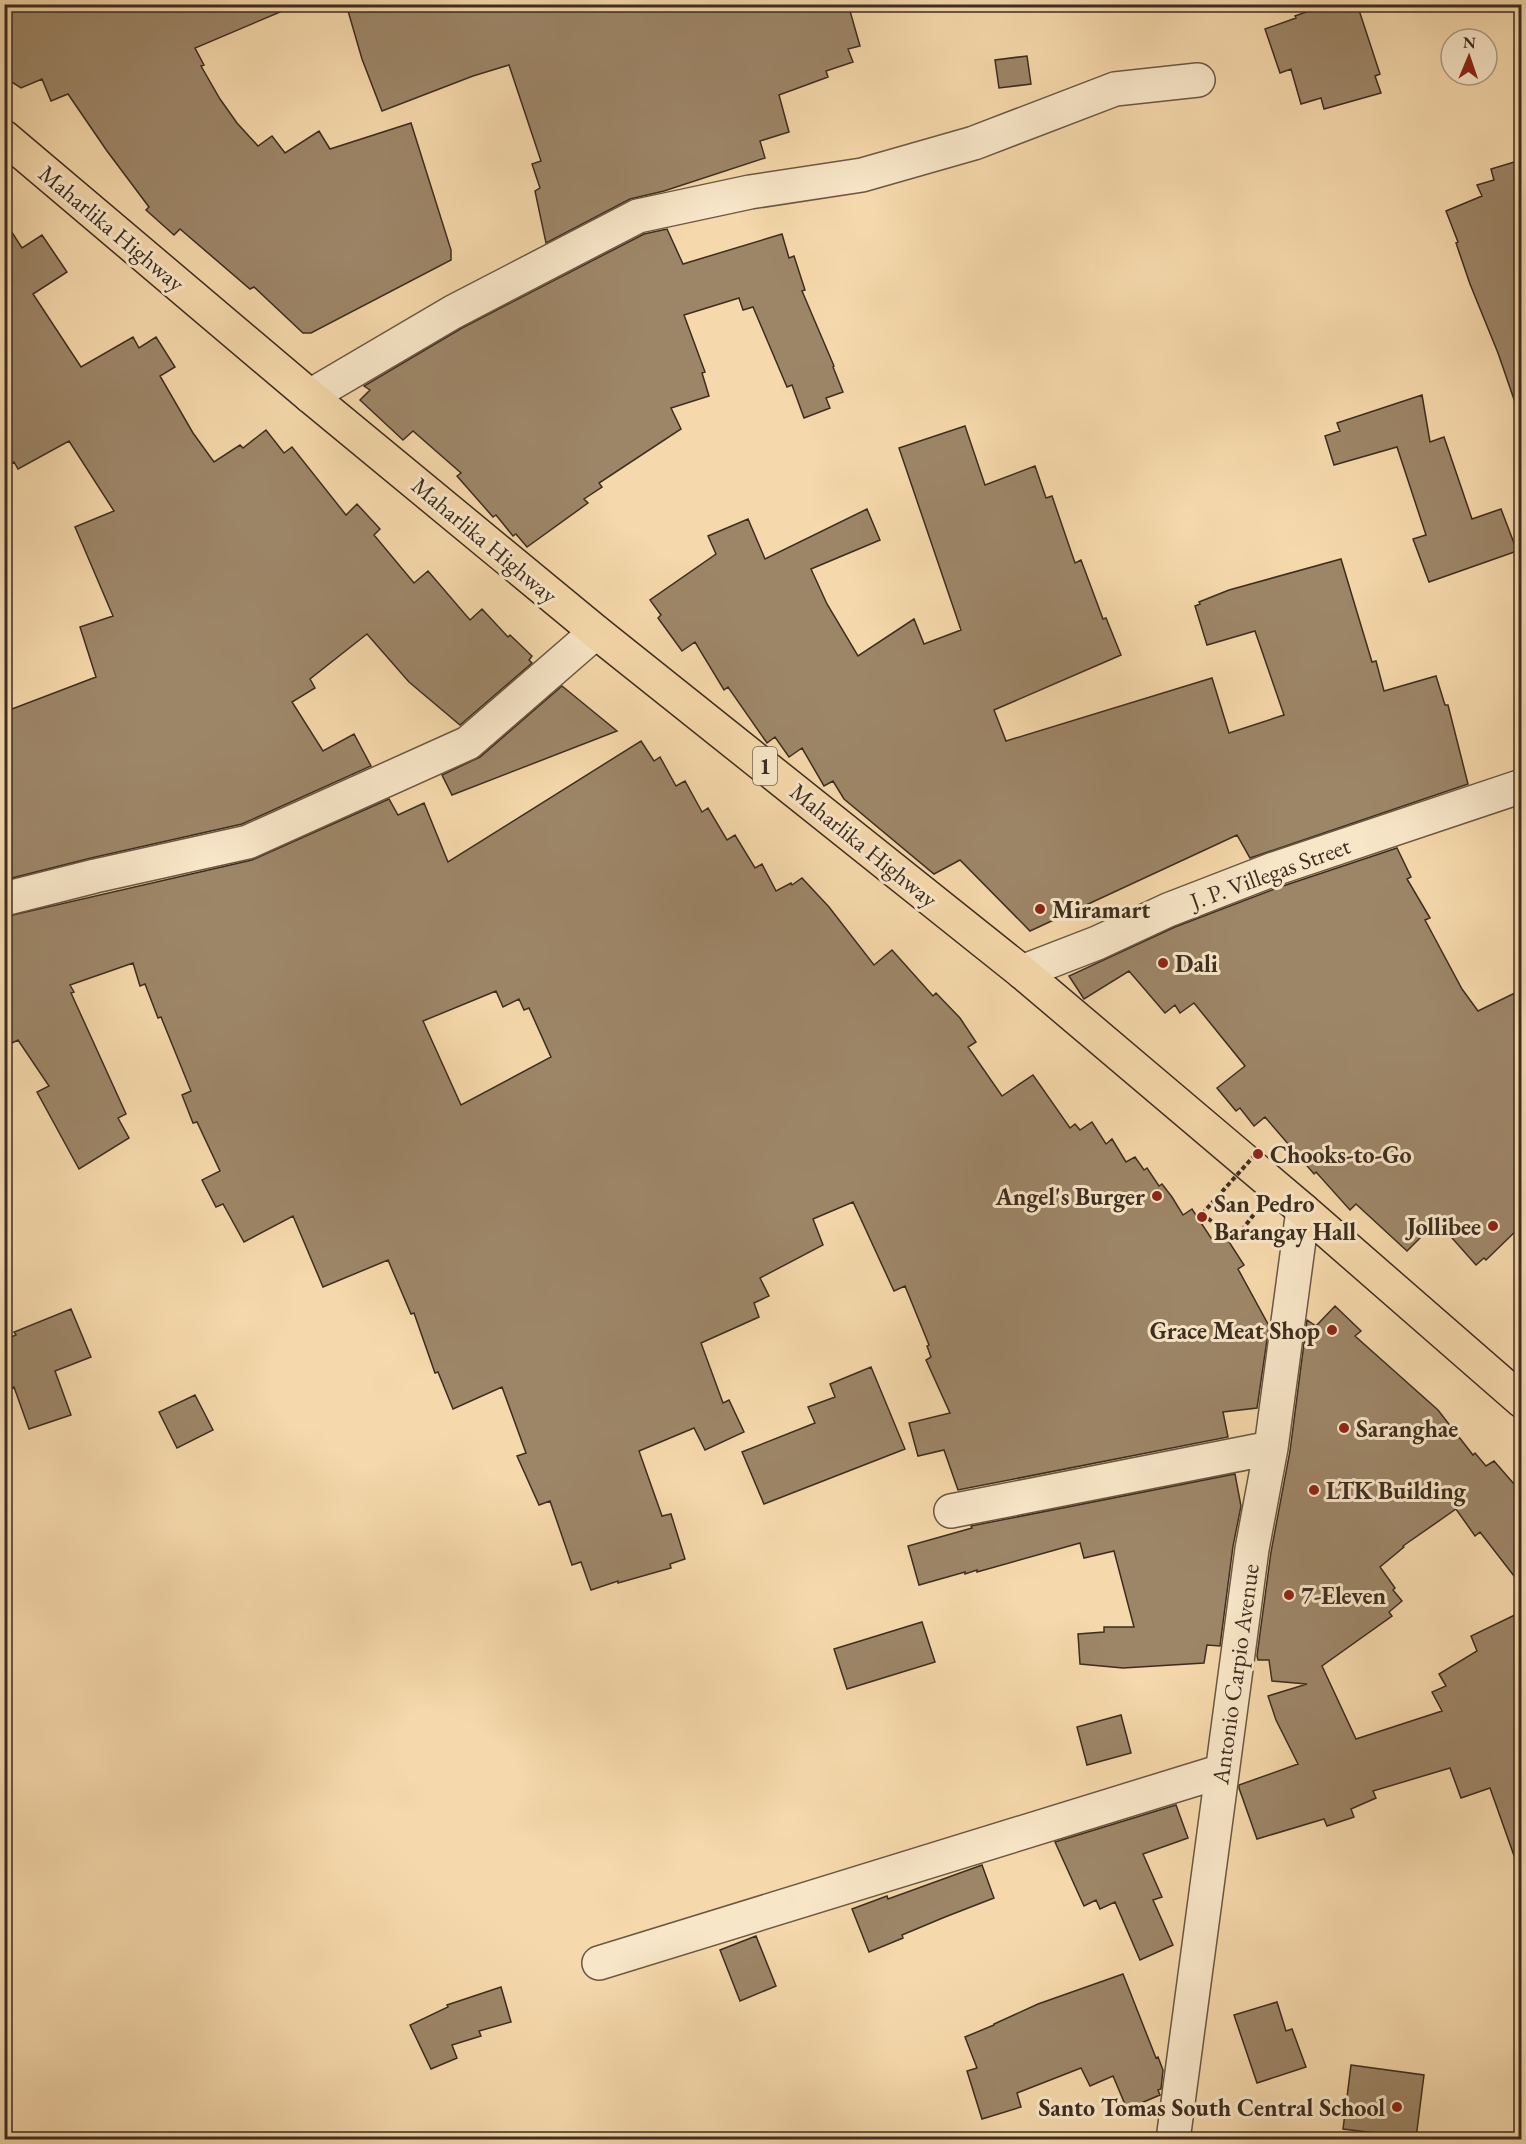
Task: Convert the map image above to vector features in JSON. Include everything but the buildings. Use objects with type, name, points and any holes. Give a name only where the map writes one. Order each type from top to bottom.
[{"type":"highway","name":"Maharlika Highway","points":[[4,137],[310,396],[596,632],[1022,972],[1304,1210],[1521,1401]]},
{"type":"street","points":[[310,396],[453,312],[638,216],[750,192],[862,175],[974,143],[1115,89],[1198,80]]},
{"type":"street","points":[[4,898],[248,842],[269,833],[468,743],[596,632]]},
{"type":"street","name":"J. P. Villegas Street","points":[[1022,972],[1097,943],[1168,910],[1274,869],[1521,786]]},
{"type":"street","name":"Antonio Carpio Avenue","points":[[1173,2139],[1252,1549],[1271,1448],[1304,1210]]},
{"type":"street","points":[[951,1511],[1271,1448]]},
{"type":"street","points":[[599,1964],[1222,1771]]},
{"type":"path","points":[[1234,1239],[1202,1214],[1262,1147]]},
{"type":"place","name":"Miramart","points":[[1040,909]]},
{"type":"place","name":"Dali","points":[[1163,963]]},
{"type":"place","name":"Chooks-to-Go","points":[[1258,1154]]},
{"type":"place","name":"Angel's Burger","points":[[1157,1196]]},
{"type":"place","name":"San Pedro Barangay Hall","points":[[1202,1217]]},
{"type":"place","name":"Jollibee","points":[[1493,1226]]},
{"type":"place","name":"Grace Meat Shop","points":[[1332,1330]]},
{"type":"place","name":"Saranghae","points":[[1344,1428]]},
{"type":"place","name":"LTK Building","points":[[1314,1490]]},
{"type":"place","name":"7-Eleven","points":[[1289,1595]]},
{"type":"place","name":"Santo Tomas South Central School","points":[[1397,2107]]}]
